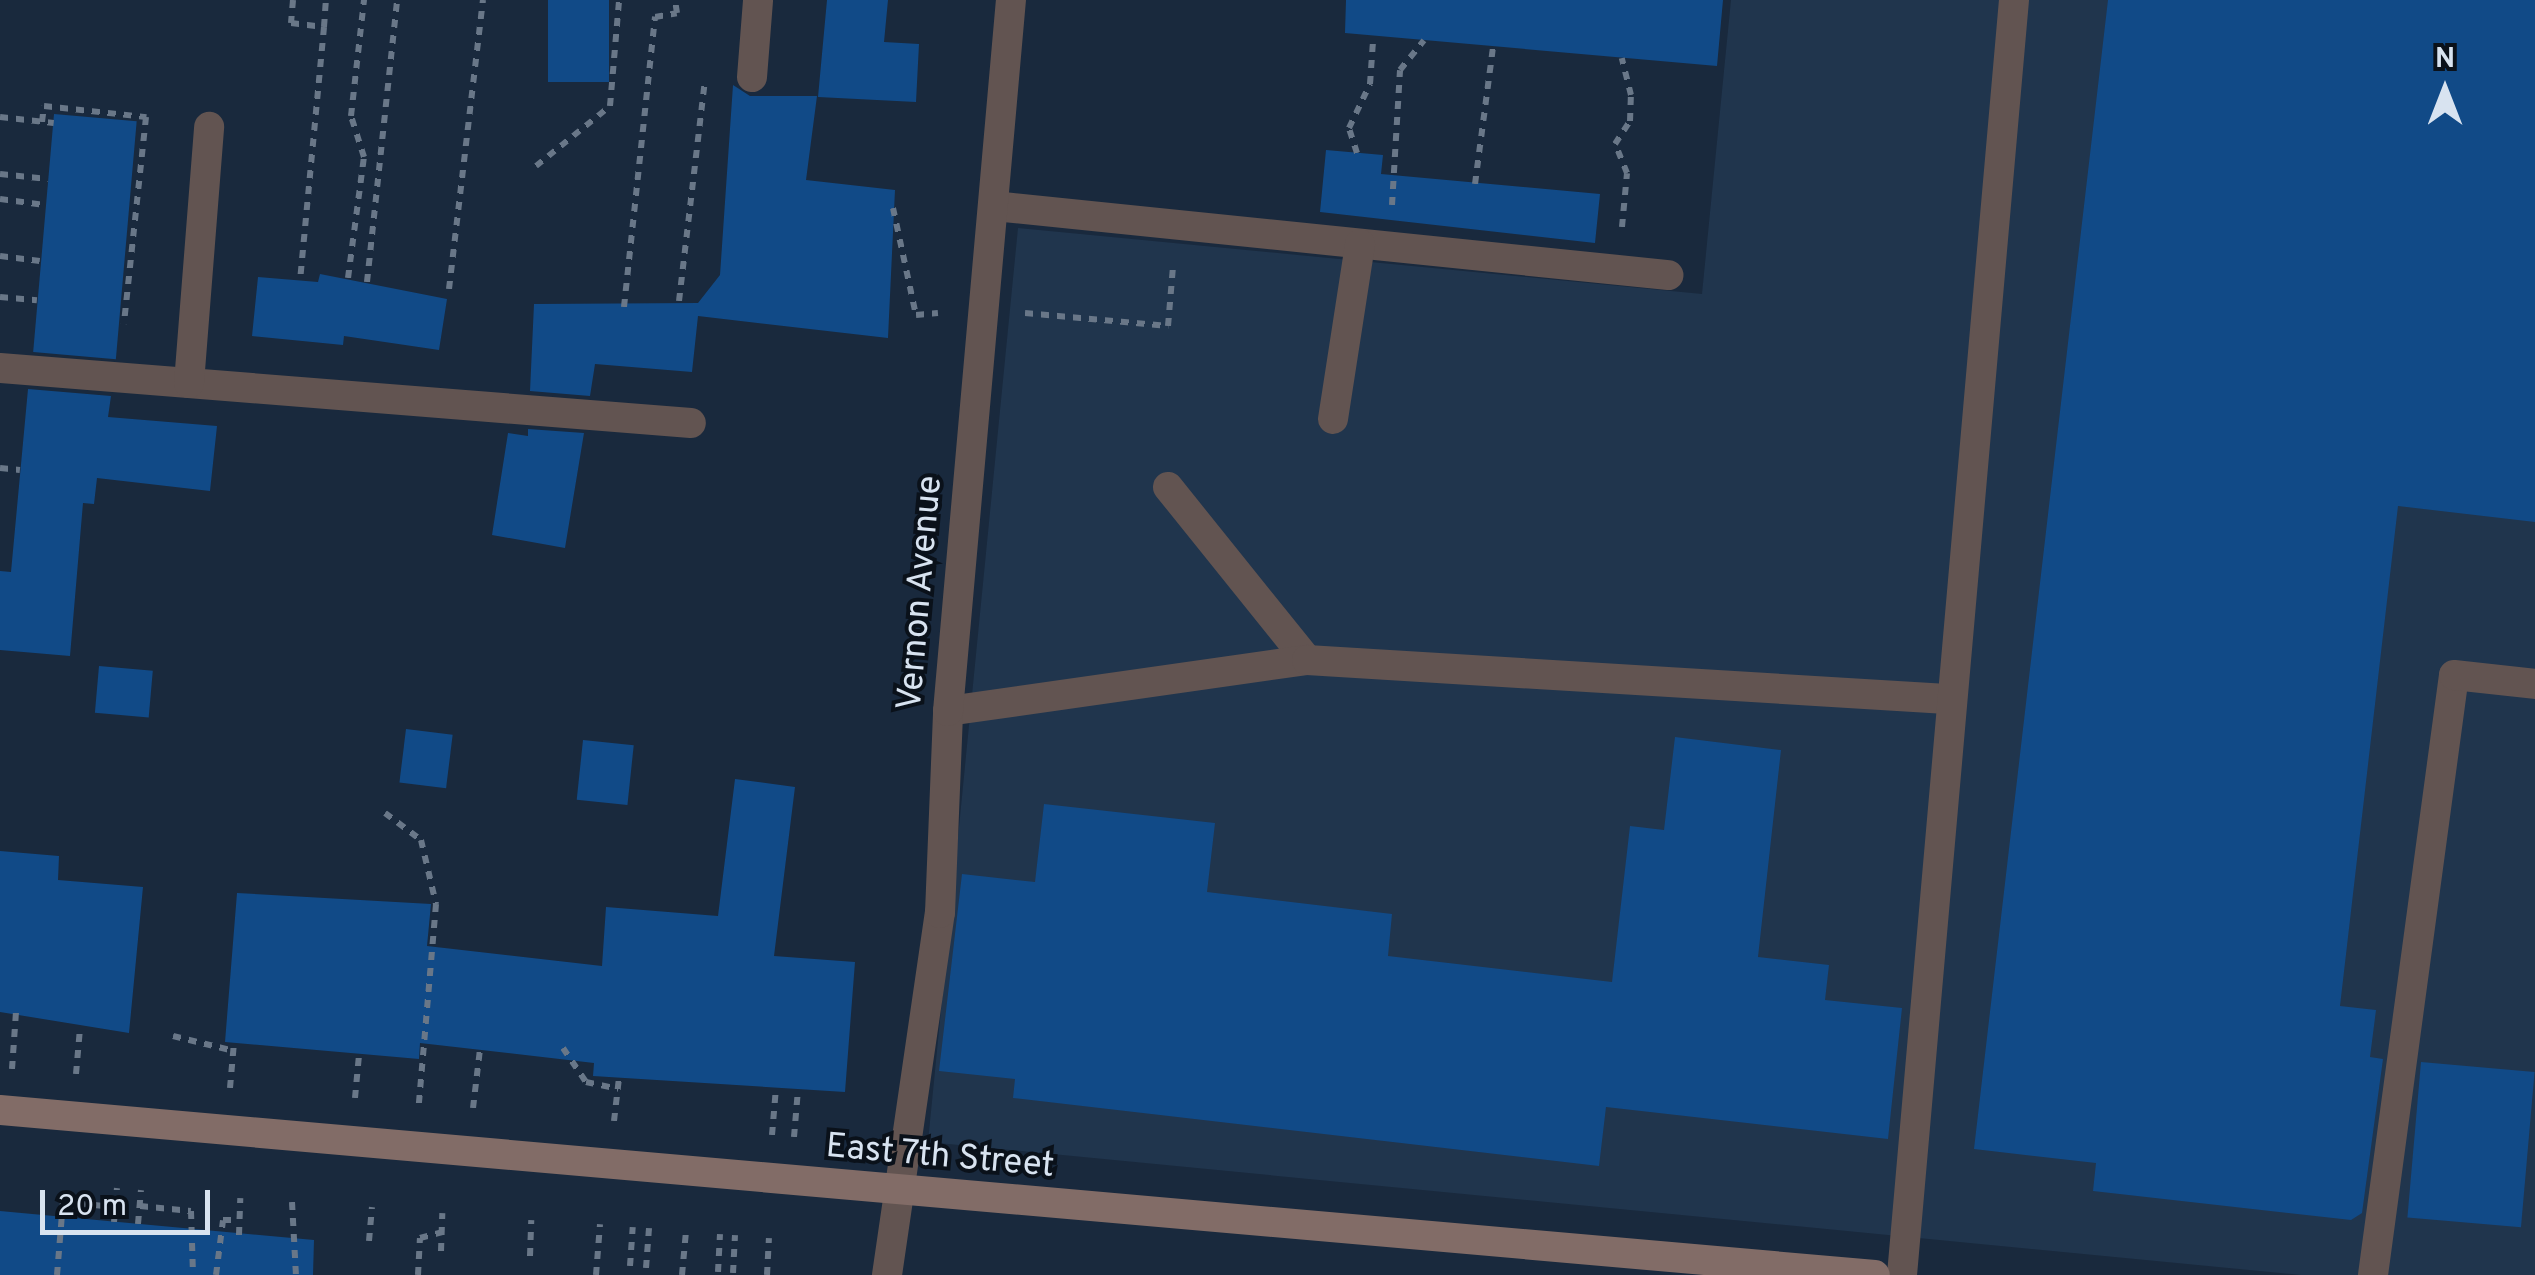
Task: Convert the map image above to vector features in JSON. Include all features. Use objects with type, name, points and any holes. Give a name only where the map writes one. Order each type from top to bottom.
[{"type":"main road","name":"East 7th Street","points":[[0,1110],[1874,1275]]},
{"type":"street","points":[[752,77],[758,0]]},
{"type":"street","name":"Vernon Avenue","points":[[887,1275],[940,912],[948,711],[1011,0]]},
{"type":"street","points":[[1902,1275],[1934,958],[1946,699],[2014,0]]},
{"type":"street","points":[[190,383],[208,127]]},
{"type":"street","points":[[994,206],[1668,275]]},
{"type":"street","points":[[1333,419],[1360,244]]},
{"type":"street","points":[[0,368],[691,423]]},
{"type":"street","points":[[1168,487],[1307,660]]},
{"type":"street","points":[[948,711],[1307,660],[1946,699]]},
{"type":"street","points":[[2373,1275],[2454,675],[2535,684]]},
{"type":"path","points":[[293,0],[291,23],[324,27]]},
{"type":"path","points":[[300,280],[326,0]]},
{"type":"path","points":[[348,278],[364,158],[351,116],[364,0]]},
{"type":"path","points":[[366,282],[397,0]]},
{"type":"path","points":[[449,289],[482,0]]},
{"type":"path","points":[[536,166],[610,106],[619,0]]},
{"type":"path","points":[[624,307],[655,17],[677,13],[675,1]]},
{"type":"path","points":[[1391,246],[1400,70],[1424,40]]},
{"type":"path","points":[[1357,153],[1349,128],[1370,84],[1373,41]]},
{"type":"path","points":[[1476,184],[1493,46]]},
{"type":"path","points":[[1618,270],[1627,172],[1615,144],[1630,108],[1622,58]]},
{"type":"path","points":[[679,302],[705,76]]},
{"type":"path","points":[[42,122],[44,106],[146,117],[124,324]]},
{"type":"path","points":[[0,117],[54,123]]},
{"type":"path","points":[[0,174],[48,179]]},
{"type":"path","points":[[0,200],[46,205]]},
{"type":"path","points":[[893,208],[916,315],[984,309],[1168,326],[1177,225]]},
{"type":"path","points":[[0,256],[40,261]]},
{"type":"path","points":[[0,297],[37,300]]},
{"type":"path","points":[[0,468],[20,470]]},
{"type":"path","points":[[385,813],[421,840],[436,904],[419,1105]]},
{"type":"path","points":[[12,1070],[16,1012]]},
{"type":"path","points":[[76,1076],[80,1028]]},
{"type":"path","points":[[173,1036],[234,1047],[230,1089]]},
{"type":"path","points":[[563,1048],[586,1082],[618,1089]]},
{"type":"path","points":[[473,1110],[480,1049]]},
{"type":"path","points":[[355,1099],[358,1055]]},
{"type":"path","points":[[614,1122],[619,1078]]},
{"type":"path","points":[[772,1136],[776,1087]]},
{"type":"path","points":[[794,1138],[798,1089]]},
{"type":"path","points":[[114,1222],[117,1188]]},
{"type":"path","points":[[138,1224],[141,1190]]},
{"type":"path","points":[[239,1235],[240,1198]]},
{"type":"path","points":[[57,1275],[63,1202],[115,1207]]},
{"type":"path","points":[[292,1202],[296,1275]]},
{"type":"path","points":[[140,1206],[191,1211],[193,1275]]},
{"type":"path","points":[[369,1241],[372,1207]]},
{"type":"path","points":[[441,1251],[442,1213]]},
{"type":"path","points":[[216,1275],[222,1220],[240,1220]]},
{"type":"path","points":[[530,1256],[531,1220]]},
{"type":"path","points":[[596,1275],[600,1224]]},
{"type":"path","points":[[630,1266],[633,1227]]},
{"type":"path","points":[[646,1268],[649,1228]]},
{"type":"path","points":[[682,1275],[686,1231]]},
{"type":"path","points":[[418,1275],[420,1238],[442,1232]]},
{"type":"path","points":[[718,1272],[720,1234]]},
{"type":"path","points":[[733,1272],[736,1235]]},
{"type":"path","points":[[768,1275],[769,1238]]},
{"type":"shaded area","points":[[1731,0],[2535,0],[2535,1275],[2301,1275],[928,1142],[1018,228],[1702,294]]},
{"type":"building","points":[[548,0],[609,0],[609,82],[548,82]]},
{"type":"building","points":[[827,0],[888,0],[884,42],[919,44],[916,102],[818,97]]},
{"type":"building","points":[[1346,0],[1723,0],[1717,66],[1345,33]]},
{"type":"building","points":[[2108,0],[2535,0],[2535,522],[2398,506],[2340,1006],[2376,1010],[2370,1057],[2383,1059],[2362,1213],[2351,1220],[2093,1191],[2096,1163],[1974,1149]]},
{"type":"building","points":[[733,85],[750,96],[817,96],[806,180],[895,190],[888,338],[698,316],[692,372],[595,364],[590,396],[530,391],[534,304],[698,303],[720,275]]},
{"type":"building","points":[[54,114],[137,121],[116,359],[33,352]]},
{"type":"building","points":[[1326,150],[1383,155],[1381,174],[1600,194],[1595,243],[1320,212]]},
{"type":"building","points":[[320,274],[447,299],[439,350],[344,336],[343,345],[252,336],[258,277],[318,282]]},
{"type":"building","points":[[28,389],[111,396],[108,417],[217,426],[210,491],[97,478],[94,504],[83,503],[70,656],[0,650],[0,571],[11,572]]},
{"type":"building","points":[[528,429],[584,433],[565,548],[492,535],[508,433],[528,436]]},
{"type":"building","points":[[99,666],[153,671],[149,718],[95,713]]},
{"type":"building","points":[[406,729],[453,735],[446,788],[399,783]]},
{"type":"building","points":[[1675,737],[1781,750],[1758,957],[1829,965],[1825,1000],[1902,1008],[1888,1139],[1606,1107],[1599,1166],[1013,1098],[1015,1079],[939,1071],[962,874],[1035,882],[1044,804],[1215,823],[1207,892],[1392,914],[1388,956],[1612,982],[1630,826],[1664,830]]},
{"type":"building","points":[[583,740],[634,745],[627,805],[577,800]]},
{"type":"building","points":[[735,779],[795,787],[774,956],[855,962],[845,1092],[593,1076],[594,1063],[420,1043],[419,1059],[225,1042],[237,893],[431,904],[427,946],[602,966],[606,907],[718,916]]},
{"type":"building","points":[[0,851],[59,856],[58,880],[143,887],[129,1033],[0,1012]]},
{"type":"building","points":[[2421,1062],[2535,1072],[2521,1227],[2407,1217]]},
{"type":"building","points":[[0,1211],[314,1240],[313,1275],[0,1275]]}]
